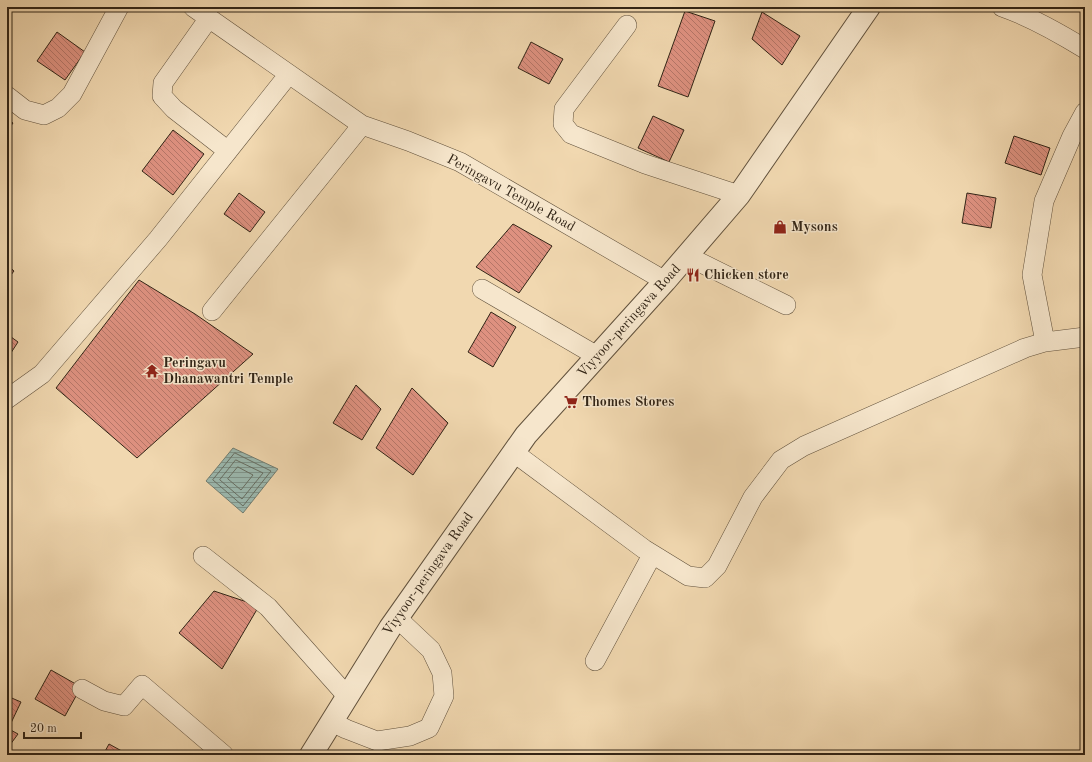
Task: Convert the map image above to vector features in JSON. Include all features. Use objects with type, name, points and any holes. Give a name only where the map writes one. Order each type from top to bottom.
[{"type":"street","points":[[7,96],[25,110],[44,115],[58,108],[72,94],[118,7]]},
{"type":"street","name":"Peringavu Temple Road","points":[[193,7],[362,125],[408,141],[460,162],[665,281]]},
{"type":"street","name":"Viyyoor-peringava Road","points":[[311,755],[397,618],[526,435],[665,281],[739,195],[869,7]]},
{"type":"street","points":[[1002,7],[1014,11],[1064,36],[1085,49]]},
{"type":"street","points":[[209,18],[163,82],[162,96],[174,109],[228,151]]},
{"type":"street","points":[[627,25],[564,109],[563,124],[571,134],[645,164],[739,195]]},
{"type":"street","points":[[7,399],[42,374],[158,239],[289,74]]},
{"type":"street","points":[[1045,342],[1032,275],[1044,202],[1072,136],[1085,112]]},
{"type":"street","points":[[212,311],[362,125]]},
{"type":"street","points":[[687,256],[786,305]]},
{"type":"street","points":[[482,289],[597,356]]},
{"type":"street","points":[[514,452],[652,555],[688,576],[704,578],[717,566],[753,497],[781,460],[804,446],[1025,348],[1045,342],[1085,337]]},
{"type":"street","points":[[595,660],[652,555]]},
{"type":"street","points":[[203,556],[268,608],[347,696]]},
{"type":"street","points":[[332,722],[377,742],[410,736],[429,728],[444,696],[442,673],[431,650],[397,618]]},
{"type":"street","points":[[82,689],[104,701],[124,706],[142,685],[224,755]]},
{"type":"water","points":[[233,448],[278,469],[243,513],[206,481]]},
{"type":"building","points":[[685,11],[715,21],[688,97],[658,86]]},
{"type":"building","points":[[762,12],[800,36],[782,65],[752,39]]},
{"type":"building","points":[[57,32],[85,52],[65,80],[37,61]]},
{"type":"building","points":[[531,42],[563,59],[549,84],[518,68]]},
{"type":"building","points":[[653,116],[684,130],[669,162],[638,148]]},
{"type":"building","points":[[7,119],[13,123],[7,131]]},
{"type":"building","points":[[173,130],[204,154],[173,195],[142,171]]},
{"type":"building","points":[[1014,136],[1050,148],[1041,175],[1005,163]]},
{"type":"building","points":[[239,193],[265,212],[250,232],[224,214]]},
{"type":"building","points":[[967,193],[996,198],[991,228],[962,223]]},
{"type":"building","points":[[513,224],[552,246],[519,293],[476,267]]},
{"type":"building","points":[[7,265],[14,271],[7,280]]},
{"type":"building","name":"Peringavu Dhanawantri Temple","points":[[139,280],[195,314],[253,354],[137,458],[56,388]]},
{"type":"building","points":[[491,312],[516,327],[493,367],[468,352]]},
{"type":"building","points":[[7,334],[18,342],[7,359]]},
{"type":"building","points":[[356,385],[381,409],[362,440],[333,423]]},
{"type":"building","points":[[412,388],[448,423],[413,475],[376,448]]},
{"type":"building","points":[[214,591],[259,606],[222,669],[179,633]]},
{"type":"building","points":[[51,670],[81,687],[65,716],[35,699]]},
{"type":"building","points":[[7,696],[21,702],[11,723],[7,721]]},
{"type":"building","points":[[7,728],[18,734],[7,749]]},
{"type":"building","points":[[109,744],[129,755],[103,755]]},
{"type":"place","name":"Mysons","points":[[780,227]]},
{"type":"place","name":"Chicken store","points":[[693,275]]},
{"type":"place","name":"Peringavu Dhanawantri Temple","points":[[152,371]]},
{"type":"place","name":"Thomes Stores","points":[[571,402]]}]
